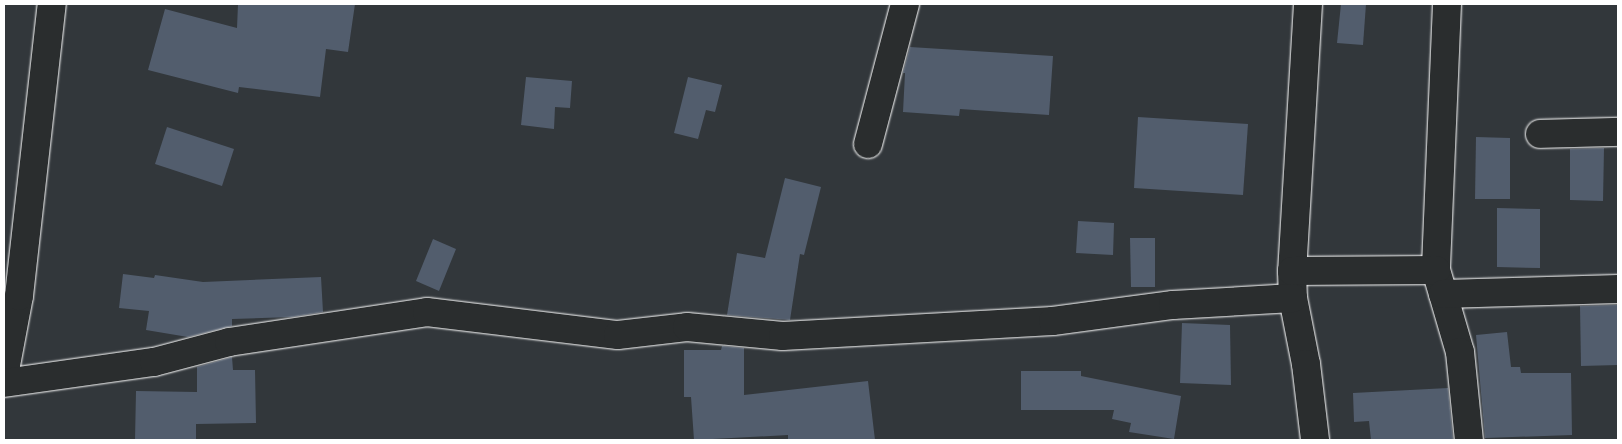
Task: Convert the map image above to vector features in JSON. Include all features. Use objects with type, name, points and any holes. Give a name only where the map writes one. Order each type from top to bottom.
[{"type":"street","points":[[4,376],[19,296],[52,4]]},
{"type":"street","points":[[868,144],[905,4]]},
{"type":"street","points":[[1308,4],[1292,271],[1293,298],[1306,364],[1315,440]]},
{"type":"street","points":[[1447,4],[1439,282],[1460,352],[1469,440]]},
{"type":"street","points":[[1540,134],[1618,132]]},
{"type":"street","points":[[1292,271],[1439,282],[1618,289]]},
{"type":"street","points":[[4,383],[154,362],[229,342],[427,312],[618,334],[686,327],[783,336],[1053,321],[1173,306],[1293,298]]},
{"type":"building","points":[[238,4],[355,4],[348,52],[326,49],[320,97],[239,87],[238,93],[148,70],[165,9],[237,28]]},
{"type":"building","points":[[1341,4],[1366,4],[1363,45],[1337,43]]},
{"type":"building","points":[[910,47],[1053,56],[1049,115],[960,109],[959,116],[903,112],[905,73],[903,73]]},
{"type":"building","points":[[526,77],[572,81],[570,108],[555,107],[554,129],[521,125]]},
{"type":"building","points":[[688,77],[722,85],[715,112],[706,110],[698,139],[674,133]]},
{"type":"building","points":[[1138,117],[1248,124],[1243,195],[1134,188]]},
{"type":"building","points":[[167,127],[234,149],[222,186],[155,164]]},
{"type":"building","points":[[1476,137],[1510,138],[1510,199],[1475,199]]},
{"type":"building","points":[[1604,148],[1603,201],[1570,200],[1570,149]]},
{"type":"building","points":[[785,178],[821,187],[804,255],[800,254],[790,320],[727,315],[737,253],[765,258]]},
{"type":"building","points":[[1497,208],[1540,209],[1540,268],[1497,267]]},
{"type":"building","points":[[1078,221],[1114,223],[1113,255],[1076,253]]},
{"type":"building","points":[[1130,238],[1155,238],[1155,287],[1131,287]]},
{"type":"building","points":[[433,239],[456,249],[439,291],[416,281]]},
{"type":"building","points":[[123,274],[154,278],[155,275],[203,282],[321,277],[323,312],[292,317],[232,319],[232,326],[188,337],[146,330],[149,311],[119,308]]},
{"type":"building","points":[[1618,305],[1618,365],[1581,366],[1580,306]]},
{"type":"building","points":[[1182,323],[1230,325],[1231,385],[1180,383]]},
{"type":"building","points":[[1507,332],[1511,367],[1520,367],[1521,373],[1571,373],[1572,435],[1485,438],[1476,335]]},
{"type":"building","points":[[722,346],[744,348],[744,395],[868,381],[875,440],[788,440],[788,435],[694,440],[691,397],[684,397],[684,350],[721,350]]},
{"type":"building","points":[[232,357],[233,370],[255,370],[256,423],[196,424],[196,440],[135,440],[136,391],[197,392],[197,367]]},
{"type":"building","points":[[1021,371],[1081,371],[1081,376],[1181,396],[1174,439],[1129,432],[1131,423],[1112,419],[1114,410],[1021,410]]},
{"type":"building","points":[[1448,388],[1453,440],[1371,440],[1369,421],[1354,422],[1353,393]]}]
